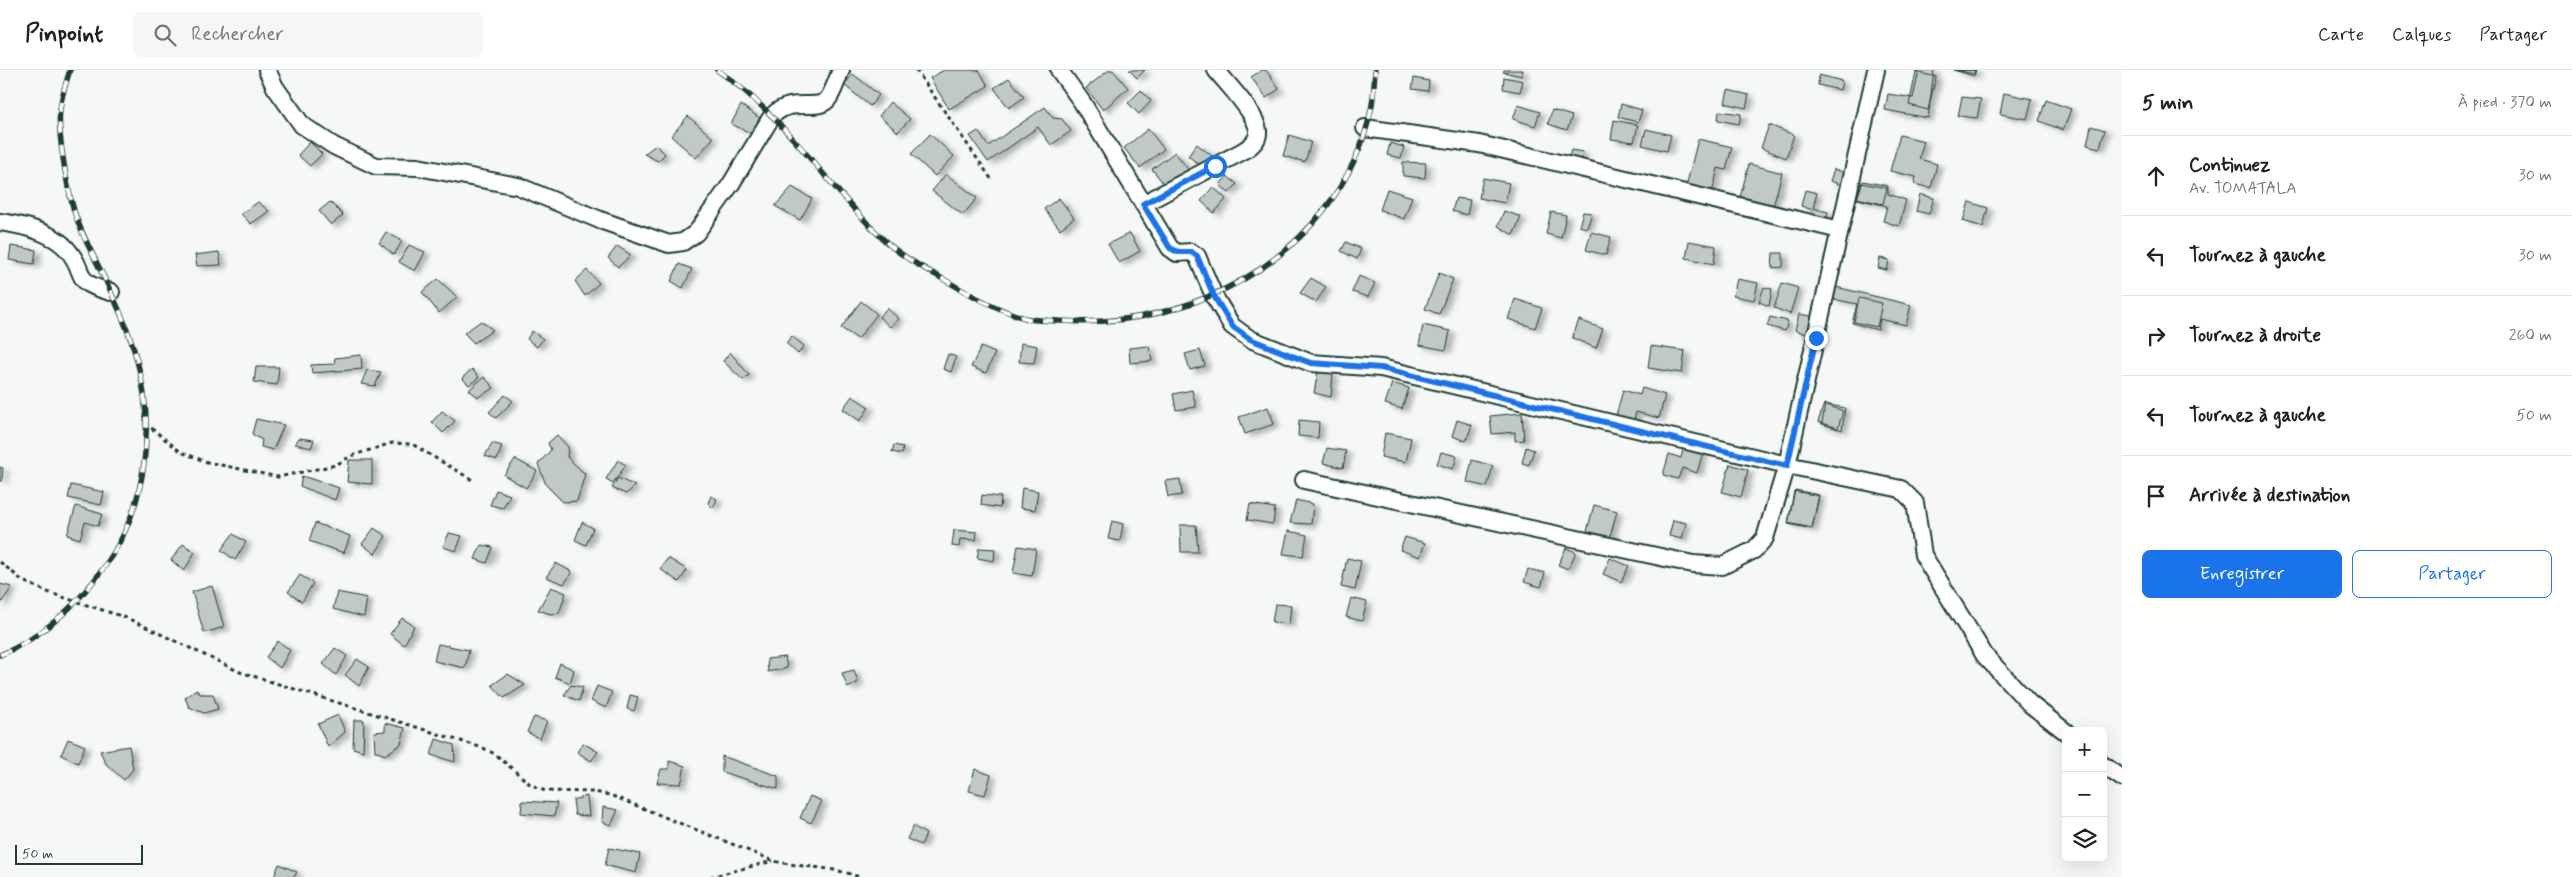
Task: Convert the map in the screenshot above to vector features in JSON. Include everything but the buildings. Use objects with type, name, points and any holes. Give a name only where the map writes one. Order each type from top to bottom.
[{"type":"street","points":[[267,70],[276,87],[302,125],[334,146],[376,166],[418,167],[518,186],[600,220],[669,244],[683,242],[696,233],[730,184],[772,116],[780,108],[795,104],[817,106],[828,100],[841,70]]},
{"type":"street","points":[[1058,70],[1082,102],[1170,248],[1178,252],[1191,252],[1197,256],[1226,317],[1232,326],[1250,339],[1311,363],[1381,368],[1787,466],[1901,489],[1910,495],[1915,503],[1923,555],[1985,656],[2030,704],[2062,729]]},
{"type":"street","points":[[1143,204],[1252,146],[1258,137],[1258,130],[1252,117],[1216,70]]},
{"type":"street","points":[[1304,480],[1693,564],[1722,566],[1754,550],[1765,538],[1787,466],[1876,70]]},
{"type":"street","points":[[1365,128],[1479,144],[1840,230]]},
{"type":"street","points":[[0,222],[17,225],[60,243],[72,256],[80,276],[91,287],[111,292]]},
{"type":"street","points":[[2107,768],[2122,778]]},
{"type":"path","points":[[916,70],[992,180]]},
{"type":"path","points":[[145,423],[181,452],[207,462],[278,477],[336,465],[351,456],[392,443],[412,444],[474,481]]},
{"type":"path","points":[[0,562],[24,581],[58,596],[127,618],[240,672],[482,748],[495,754],[530,784],[545,791],[594,792],[610,795],[774,861],[798,867],[834,870],[859,877]]},
{"type":"path","points":[[710,877],[774,861]]},
{"type":"railway","points":[[0,655],[31,639],[58,618],[83,593],[105,566],[119,543],[130,518],[139,492],[144,465],[146,410],[136,357],[121,314],[76,217],[65,173],[59,119],[61,100],[70,70]]},
{"type":"railway","points":[[717,70],[763,107],[861,217],[904,256],[974,296],[1014,314],[1033,320],[1084,322],[1108,321],[1155,314],[1201,300],[1244,279],[1288,248],[1308,229],[1325,208],[1341,186],[1354,162],[1371,110],[1375,70]]},
{"type":"route","points":[[1215,166],[1143,204],[1173,251],[1191,252],[1197,256],[1214,296],[1232,326],[1250,339],[1265,343],[1311,363],[1337,363],[1381,368],[1519,403],[1787,466],[1816,338]]}]
